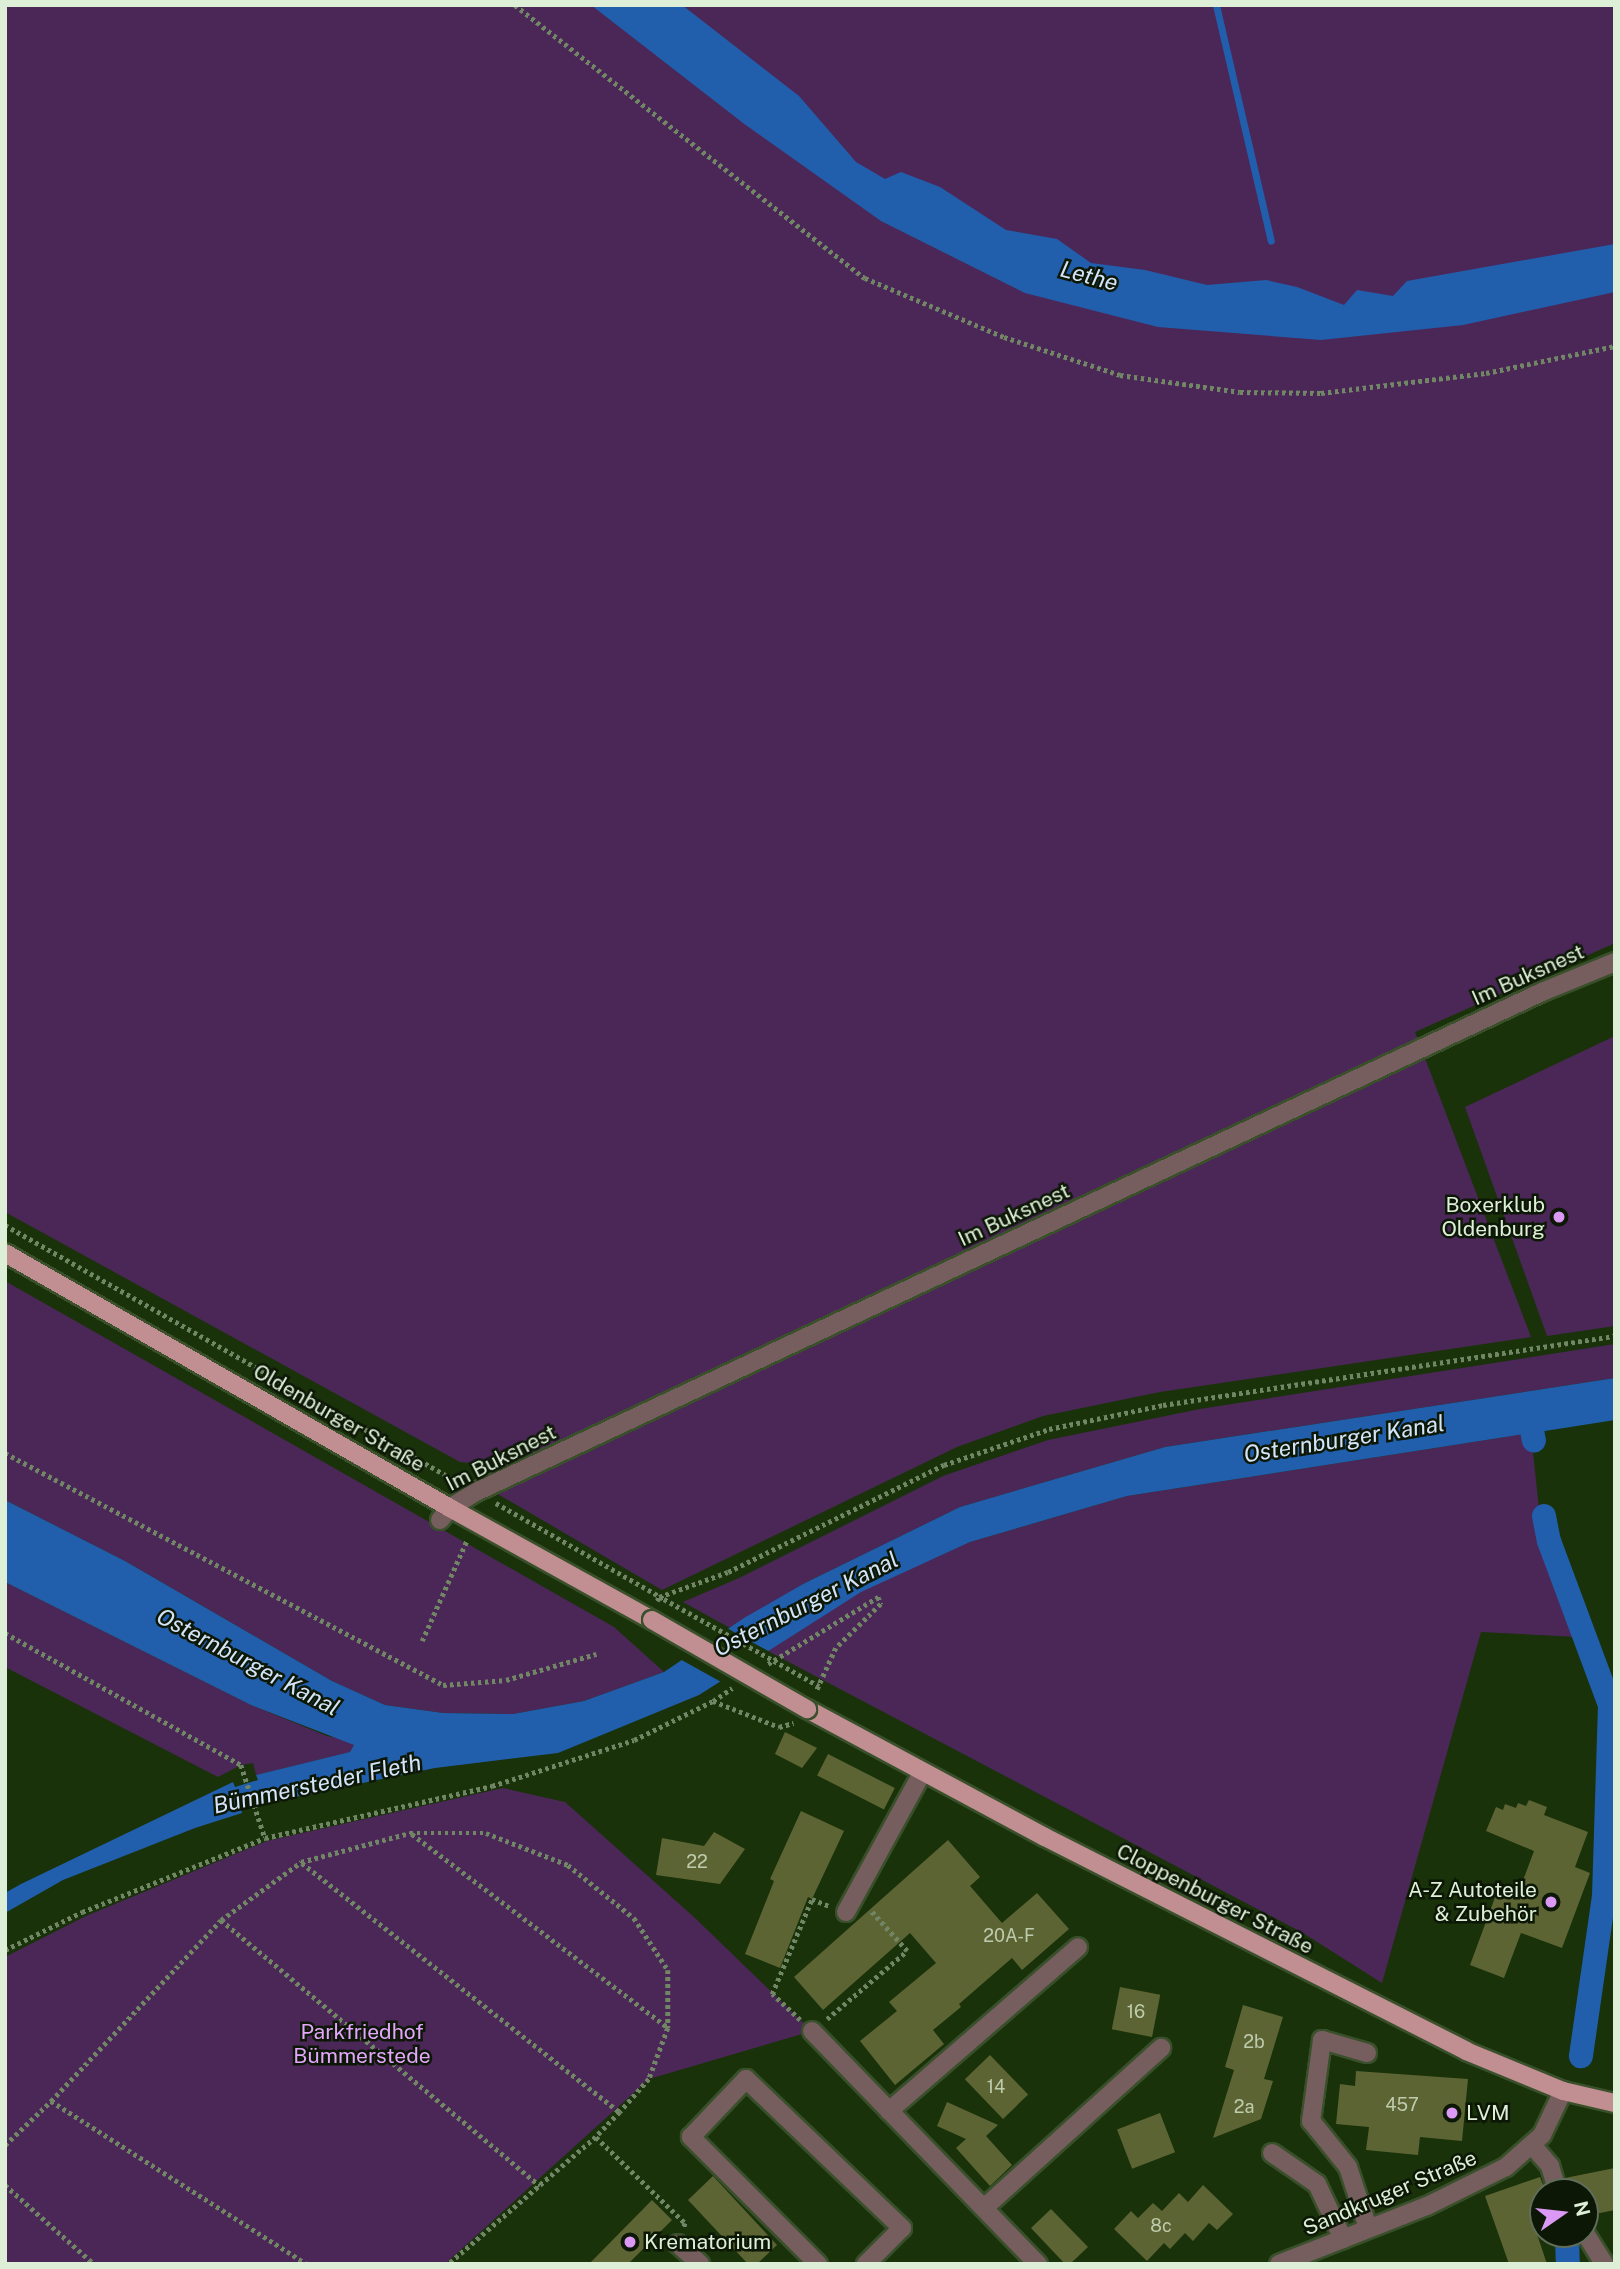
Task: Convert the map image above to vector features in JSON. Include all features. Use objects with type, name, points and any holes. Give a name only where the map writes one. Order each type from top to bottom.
[{"type":"main road","name":"Oldenburger Straße","points":[[5,1253],[445,1514],[652,1620],[750,1676]]},
{"type":"main road","name":"Cloppenburger Straße","points":[[750,1676],[801,1715],[922,1773],[1466,2051],[1563,2091],[1615,2103]]},
{"type":"street","name":"Im Buksnest","points":[[445,1514],[476,1492],[1530,998],[1615,962]]},
{"type":"street","points":[[846,1912],[922,1773]]},
{"type":"street","points":[[889,2111],[1078,1947]]},
{"type":"street","points":[[812,2031],[1038,2264]]},
{"type":"street","points":[[1367,2053],[1322,2040],[1311,2121],[1348,2167],[1368,2228]]},
{"type":"street","points":[[984,2208],[1161,2048]]},
{"type":"street","points":[[818,2264],[691,2137],[746,2079],[902,2228],[866,2264]]},
{"type":"street","name":"Sandkruger Straße","points":[[1279,2264],[1476,2183],[1506,2167],[1532,2146],[1550,2124],[1563,2091]]},
{"type":"street","points":[[1532,2146],[1550,2166],[1554,2178]]},
{"type":"street","points":[[1272,2152],[1317,2184],[1343,2239]]},
{"type":"street","points":[[678,2244],[700,2264]]},
{"type":"street","points":[[1594,2248],[1604,2264]]},
{"type":"path","points":[[515,5],[865,278],[1004,337],[1120,376],[1240,392],[1321,393],[1486,373],[1615,346]]},
{"type":"path","points":[[5,1225],[662,1598],[819,1686],[836,1648],[881,1604],[878,1598],[750,1676],[713,1702],[634,1740],[492,1786],[265,1838],[82,1912],[5,1950]]},
{"type":"path","points":[[662,1598],[728,1572],[944,1465],[1049,1429],[1163,1405],[1615,1336]]},
{"type":"path","points":[[5,1454],[443,1685],[506,1679],[596,1654]]},
{"type":"path","points":[[422,1641],[469,1536]]},
{"type":"path","points":[[5,1633],[241,1765],[265,1838]]},
{"type":"path","points":[[713,1702],[779,1727],[801,1715]]},
{"type":"path","points":[[410,1833],[668,2028]]},
{"type":"path","points":[[5,2145],[51,2101],[221,1920],[301,1862],[410,1833],[486,1833],[568,1865],[634,1918],[668,1970],[668,2028],[649,2079],[620,2112],[596,2137],[449,2264]]},
{"type":"path","points":[[301,1862],[620,2112]]},
{"type":"path","points":[[846,1912],[812,1899],[772,1994],[812,2031],[907,1951],[856,1894]]},
{"type":"path","points":[[221,1920],[540,2186]]},
{"type":"path","points":[[51,2101],[307,2264]]},
{"type":"path","points":[[596,2137],[685,2223],[678,2244]]},
{"type":"path","points":[[5,2185],[94,2264]]},
{"type":"green space","points":[[5,5],[1615,5],[1615,943],[1415,1032],[1531,1337],[1160,1392],[1043,1416],[957,1447],[662,1590],[496,1493],[537,1470],[460,1462],[5,1212]]},
{"type":"green space","name":"Boxerklub Oldenburg","points":[[1615,1036],[1615,1326],[1547,1336],[1465,1107]]},
{"type":"green space","points":[[5,1281],[614,1627],[664,1672],[584,1701],[513,1714],[443,1713],[385,1705],[332,1681],[125,1561],[5,1500]]},
{"type":"green space","points":[[1615,1344],[1615,1378],[1165,1447],[960,1507],[803,1584],[730,1628],[683,1602],[739,1578],[943,1476],[1048,1440],[1200,1409]]},
{"type":"green space","points":[[1531,1433],[1541,1528],[1578,1637],[1481,1632],[1382,1983],[1303,1933],[766,1650],[861,1591],[970,1542],[1127,1496]]},
{"type":"green space","points":[[5,1582],[251,1705],[327,1736],[347,1740],[354,1745],[351,1752],[256,1775],[253,1763],[241,1765],[218,1777],[5,1667]]},
{"type":"green space","name":"Parkfriedhof Bümmerstede","points":[[503,1788],[565,1802],[695,1918],[812,2031],[649,2079],[445,2264],[5,2264],[5,1957],[86,1916],[267,1841]]},
{"type":"water","name":"Lethe","points":[[591,5],[682,5],[799,96],[856,162],[885,179],[901,172],[940,187],[1006,230],[1057,239],[1091,263],[1145,270],[1207,285],[1266,280],[1297,287],[1344,305],[1357,290],[1393,296],[1407,281],[1615,244],[1615,292],[1463,325],[1321,340],[1158,327],[1025,293],[881,221],[743,123]]},
{"type":"water","points":[[1615,1378],[1615,1420],[1127,1496],[970,1542],[861,1592],[699,1695],[558,1753],[435,1768],[266,1803],[263,1799],[241,1807],[242,1813],[195,1828],[63,1880],[5,1913],[5,1893],[21,1884],[233,1782],[235,1787],[258,1780],[256,1775],[350,1752],[354,1745],[251,1705],[5,1582],[5,1500],[125,1561],[332,1681],[385,1705],[443,1713],[513,1714],[584,1701],[664,1672],[744,1618],[803,1584],[960,1507],[1165,1447]]},
{"type":"pier","points":[[725,1627],[770,1652],[723,1683],[678,1658]]},
{"type":"building","points":[[785,1732],[817,1748],[802,1768],[775,1754]]},
{"type":"building","points":[[828,1754],[895,1788],[884,1809],[817,1775]]},
{"type":"building","points":[[1529,1800],[1547,1807],[1544,1815],[1588,1832],[1575,1867],[1590,1873],[1562,1948],[1521,1933],[1504,1978],[1470,1965],[1497,1892],[1516,1899],[1534,1851],[1486,1831],[1496,1807],[1503,1810],[1505,1804],[1516,1808],[1518,1803],[1526,1806]]},
{"type":"building","points":[[801,1811],[844,1831],[812,1899],[808,1897],[780,1968],[745,1954],[774,1881],[770,1879]]},
{"type":"building","points":[[714,1832],[745,1849],[720,1884],[656,1875],[662,1838],[704,1846]]},
{"type":"building","points":[[948,1840],[980,1877],[970,1886],[1002,1923],[1037,1893],[1069,1929],[1022,1970],[1012,1958],[959,2004],[961,2007],[933,2030],[944,2044],[895,2085],[860,2041],[897,2011],[889,2002],[936,1963],[910,1933],[823,2010],[794,1977]]},
{"type":"building","points":[[1120,1987],[1160,1995],[1152,2037],[1112,2029]]},
{"type":"building","points":[[1243,2005],[1283,2017],[1264,2079],[1273,2081],[1261,2119],[1213,2138],[1234,2070],[1225,2067]]},
{"type":"building","points":[[990,2055],[1028,2095],[1003,2119],[965,2079]]},
{"type":"building","points":[[1356,2071],[1468,2079],[1462,2141],[1420,2137],[1418,2155],[1366,2150],[1369,2127],[1336,2124],[1340,2084],[1355,2086]]},
{"type":"building","points":[[947,2102],[998,2125],[986,2136],[1012,2165],[990,2186],[956,2148],[966,2139],[937,2126]]},
{"type":"building","points":[[1160,2113],[1175,2152],[1132,2169],[1117,2129]]},
{"type":"building","points":[[1615,2168],[1615,2210],[1599,2213],[1599,2178],[1565,2178]]},
{"type":"building","points":[[713,2176],[777,2245],[757,2264],[748,2264],[688,2200]]},
{"type":"building","points":[[1529,2181],[1529,2248],[1542,2248],[1547,2264],[1509,2264],[1485,2196]]},
{"type":"building","points":[[1203,2185],[1233,2214],[1217,2230],[1209,2223],[1193,2241],[1185,2233],[1170,2249],[1164,2243],[1147,2261],[1114,2229],[1131,2211],[1138,2218],[1153,2203],[1162,2211],[1179,2193],[1188,2202]]},
{"type":"building","name":"Krematorium","points":[[652,2200],[672,2220],[628,2264],[589,2264]]},
{"type":"building","points":[[1051,2209],[1088,2247],[1070,2264],[1065,2264],[1031,2228]]},
{"type":"waterway","points":[[1216,5],[1271,241]]},
{"type":"waterway","points":[[1528,1410],[1534,1440]]},
{"type":"waterway","points":[[1544,1516],[1549,1541],[1610,1705],[1604,1896],[1581,2056]]},
{"type":"waterway","points":[[1567,2248],[1568,2264]]},
{"type":"place","name":"Boxerklub Oldenburg","points":[[1559,1217]]},
{"type":"place","name":"A-Z Autoteile & Zubehör","points":[[1551,1902]]},
{"type":"place","name":"LVM","points":[[1452,2113]]},
{"type":"place","name":"Krematorium","points":[[630,2242]]},
{"type":"water label","name":"Osternburger Kanal","points":[[1344,1439]]},
{"type":"water label","name":"Osternburger Kanal","points":[[806,1604]]},
{"type":"water label","name":"Osternburger Kanal","points":[[248,1662]]},
{"type":"water label","name":"Bümmersteder Fleth","points":[[317,1784]]}]
